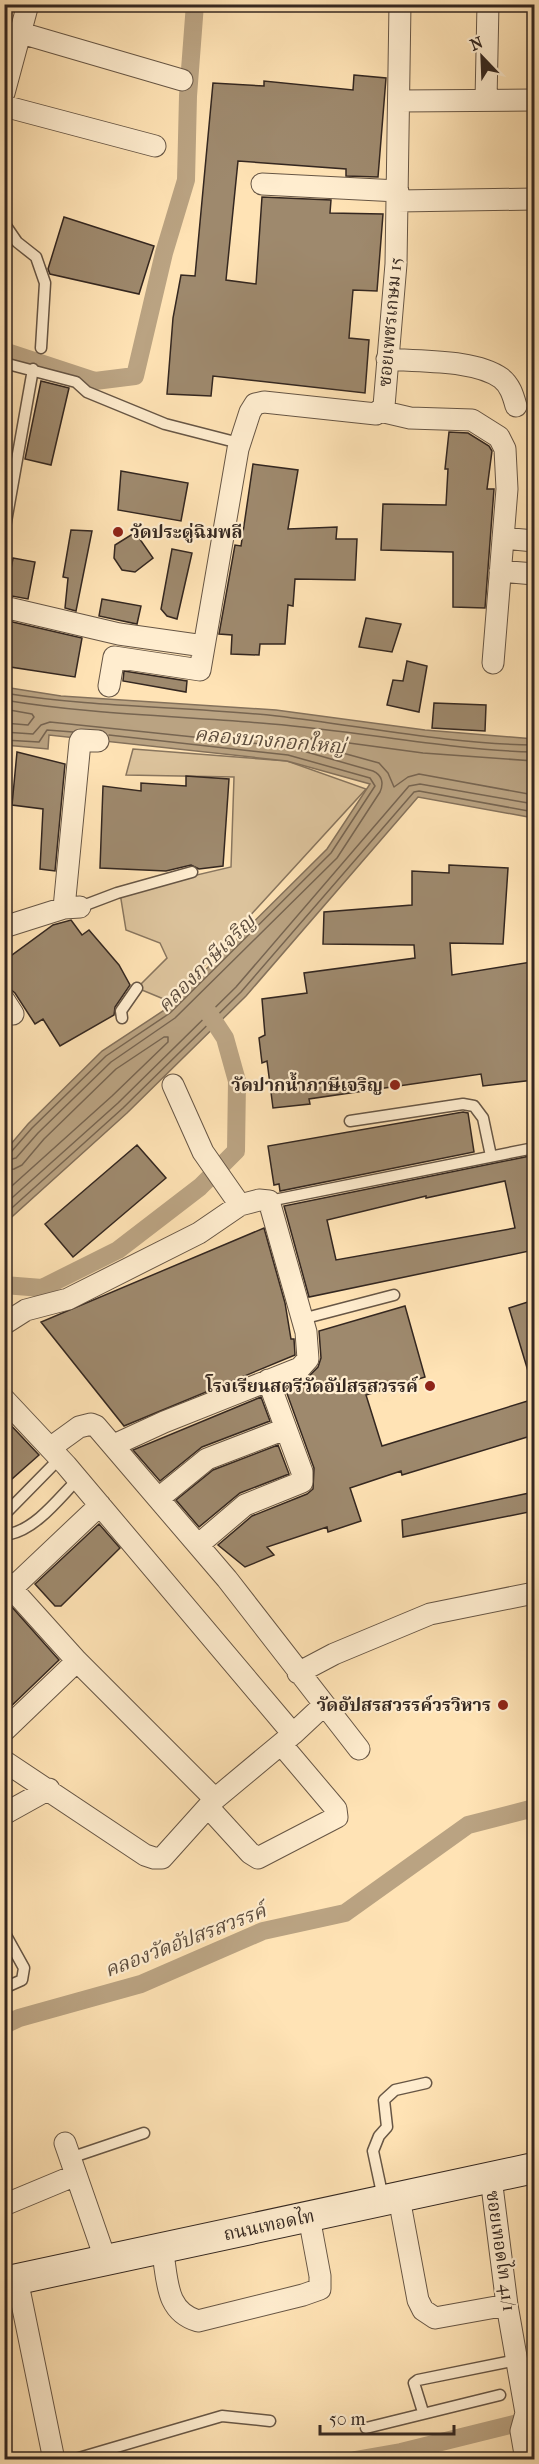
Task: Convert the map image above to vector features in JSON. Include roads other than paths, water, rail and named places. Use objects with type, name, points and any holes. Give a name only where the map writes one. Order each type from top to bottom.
[{"type":"main road","name":"ถนนเทอดไท","points":[[11,2281],[534,2168]]},
{"type":"street","points":[[4,93],[28,4]]},
{"type":"street","name":"ซอยเพชรเกษม 15","points":[[114,657],[200,670],[239,443],[250,412],[258,402],[376,414],[384,406],[396,264],[400,4]]},
{"type":"street","points":[[486,100],[488,4]]},
{"type":"street","points":[[21,33],[182,80]]},
{"type":"street","points":[[399,101],[534,100]]},
{"type":"street","points":[[4,106],[155,146]]},
{"type":"street","points":[[262,184],[398,196],[534,199]]},
{"type":"street","points":[[387,359],[482,368],[501,378],[510,388],[516,406]]},
{"type":"street","points":[[380,411],[410,418],[472,420],[499,437],[505,449],[507,489],[494,663]]},
{"type":"street","points":[[503,538],[534,541]]},
{"type":"street","points":[[500,571],[534,574]]},
{"type":"street","points":[[4,607],[119,634],[204,646]]},
{"type":"street","points":[[109,686],[119,634]]},
{"type":"street","points":[[4,927],[72,908],[80,742],[81,740],[98,741]]},
{"type":"street","points":[[173,1085],[203,1152],[235,1198]]},
{"type":"street","points":[[4,1324],[26,1310],[68,1299],[199,1233],[235,1198],[269,1201],[302,1319],[309,1351],[308,1359],[300,1368],[164,1422],[114,1445]]},
{"type":"street","points":[[198,1545],[245,1505],[302,1482],[302,1472],[268,1380]]},
{"type":"street","points":[[4,1399],[100,1505],[287,1739],[336,1809],[337,1817],[258,1858],[250,1853],[212,1803],[7,1588],[100,1505]]},
{"type":"street","points":[[55,1453],[79,1427],[91,1424],[114,1445],[227,1579],[358,1749]]},
{"type":"street","points":[[159,1498],[207,1459],[285,1429]]},
{"type":"street","points":[[298,1673],[334,1654],[430,1614],[534,1593]]},
{"type":"street","points":[[4,1731],[77,1661]]},
{"type":"street","points":[[4,1761],[145,1855],[162,1858],[212,1803],[324,1706]]},
{"type":"street","points":[[4,1814],[49,1789]]},
{"type":"street","points":[[4,2205],[70,2159],[106,2260]]},
{"type":"street","name":"ซอยเทอดไท 41/1","points":[[491,2178],[507,2305],[517,2360],[526,2460]]},
{"type":"street","points":[[391,2199],[417,2300],[423,2310],[435,2318],[507,2305]]},
{"type":"street","points":[[162,2248],[172,2303],[183,2315],[198,2321],[320,2289],[320,2276],[309,2217]]},
{"type":"street","points":[[11,2281],[54,2460]]},
{"type":"lane","points":[[4,223],[18,242],[36,256],[45,283],[41,348]]},
{"type":"lane","points":[[4,363],[76,382],[87,392],[165,424],[239,443]]},
{"type":"lane","points":[[4,534],[33,369]]},
{"type":"lane","points":[[72,908],[192,872]]},
{"type":"lane","points":[[122,1018],[121,1011],[137,988]]},
{"type":"lane","points":[[350,1121],[464,1104],[474,1106],[483,1118],[491,1156]]},
{"type":"lane","points":[[269,1201],[534,1148]]},
{"type":"lane","points":[[302,1319],[394,1295]]},
{"type":"lane","points":[[4,1515],[55,1453]]},
{"type":"lane","points":[[4,1529],[10,1534],[23,1530],[36,1521],[78,1479]]},
{"type":"lane","points":[[4,1932],[24,1968],[22,1980],[4,1988]]},
{"type":"lane","points":[[391,2199],[373,2151],[379,2136],[387,2127],[384,2100],[395,2090],[426,2083]]},
{"type":"lane","points":[[70,2159],[144,2133]]},
{"type":"lane","points":[[423,2412],[415,2390],[414,2383],[418,2380],[517,2360]]},
{"type":"lane","points":[[366,2428],[423,2412],[500,2395]]},
{"type":"lane","points":[[72,2460],[222,2416],[270,2421]]},
{"type":"water","name":"คลองบางกอกใหญ่","points":[[4,687],[61,696],[276,710],[425,730],[534,739],[534,818],[418,797],[246,996],[127,1113],[5,1223],[5,1151],[28,1124],[102,1051],[166,1009],[327,849],[370,784],[287,761],[49,735],[48,749],[5,745]]},
{"type":"waterway","points":[[4,351],[95,381],[135,376],[164,253],[186,180],[188,96],[195,4]]},
{"type":"waterway","points":[[4,1285],[42,1288],[118,1250],[200,1187],[236,1151],[237,1081],[225,1038],[204,1006]]},
{"type":"waterway","name":"คลองวัดอัปสรสวรรค์","points":[[4,2025],[19,2018],[141,1984],[263,1931],[345,1913],[468,1825],[534,1808]]},
{"type":"waterway","points":[[355,2460],[401,2452],[534,2419]]},
{"type":"place","name":"วัดประดู่ฉิมพลี","points":[[118,532]]},
{"type":"place","name":"วัดปากน้ำภาษีเจริญ","points":[[395,1085]]},
{"type":"place","name":"โรงเรียนสตรีวัดอัปสรสวรรค์","points":[[430,1386]]},
{"type":"place","name":"วัดอัปสรสวรรค์วรวิหาร","points":[[503,1705]]},
{"type":"water label","name":"คลองภาษีเจริญ","points":[[206,963]]}]
